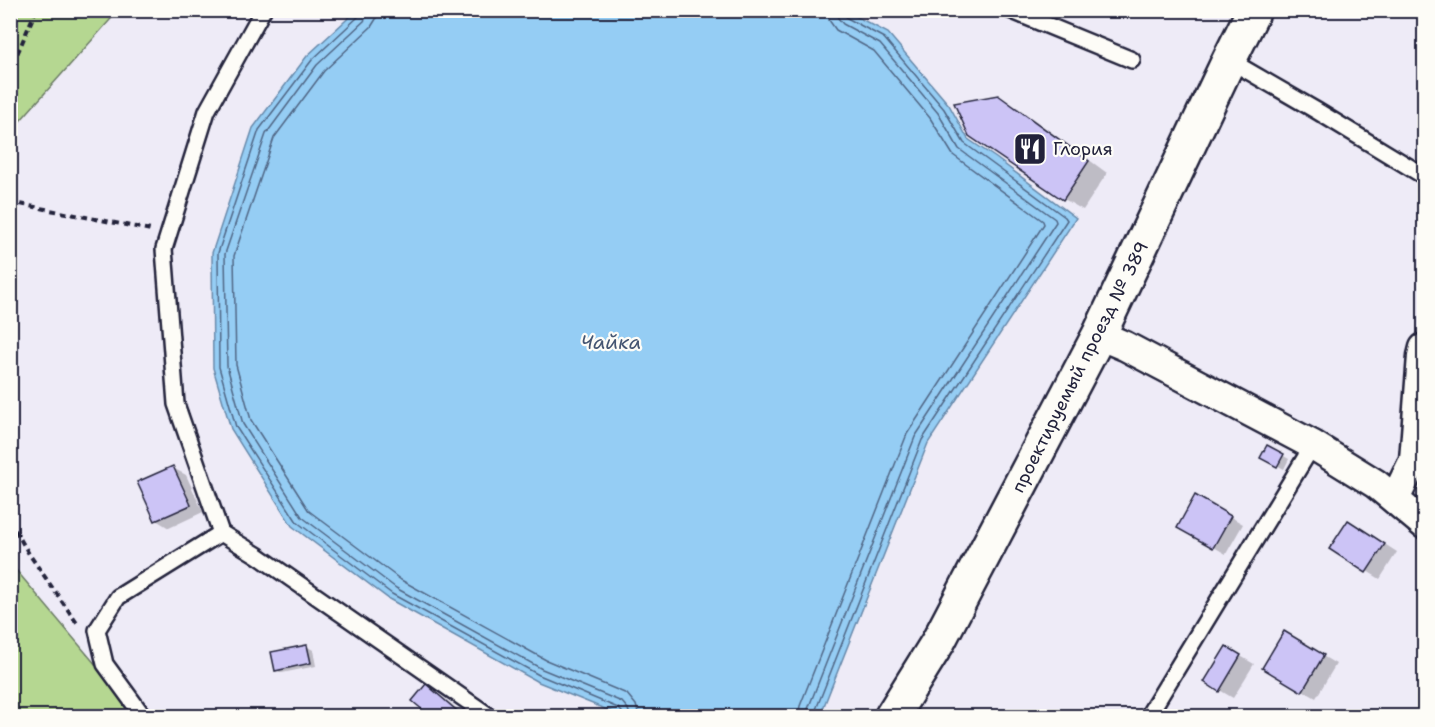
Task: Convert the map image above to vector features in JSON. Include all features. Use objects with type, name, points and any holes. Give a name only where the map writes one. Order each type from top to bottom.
[{"type":"main road","name":"проектируемый проезд № 389","points":[[892,717],[938,642],[1099,335],[1254,10]]},
{"type":"street","points":[[1099,335],[1125,345],[1313,445],[1376,484],[1425,524]]},
{"type":"street","points":[[1395,499],[1414,460],[1422,356],[1425,348]]},
{"type":"lane","points":[[263,10],[207,111],[164,249],[176,404],[221,533],[257,555],[489,717]]},
{"type":"lane","points":[[1010,10],[1132,60]]},
{"type":"lane","points":[[1229,60],[1425,176]]},
{"type":"lane","points":[[1148,717],[1313,445]]},
{"type":"lane","points":[[143,717],[105,664],[97,630],[118,597],[221,533]]},
{"type":"path","points":[[10,73],[36,10]]},
{"type":"path","points":[[10,202],[169,234]]},
{"type":"path","points":[[10,520],[29,555],[80,627]]},
{"type":"green space","points":[[10,11],[118,11],[11,131]]},
{"type":"green space","points":[[11,564],[139,716],[11,716]]},
{"type":"water","name":"Чайка","points":[[356,11],[846,11],[888,33],[949,105],[968,139],[1076,218],[928,443],[820,716],[726,716],[720,714],[719,716],[622,716],[536,681],[389,599],[292,526],[231,429],[213,368],[212,253],[253,128],[307,56]]},
{"type":"building","name":"Глория","points":[[998,95],[1089,161],[1063,200],[969,136],[954,103]]},
{"type":"building","points":[[1267,445],[1284,454],[1277,467],[1260,458]]},
{"type":"building","points":[[173,466],[191,505],[155,521],[137,482]]},
{"type":"building","points":[[1195,495],[1231,516],[1213,548],[1177,528]]},
{"type":"building","points":[[1348,520],[1385,544],[1366,573],[1329,549]]},
{"type":"building","points":[[1284,631],[1324,655],[1302,692],[1262,668]]},
{"type":"building","points":[[307,645],[311,663],[275,671],[271,652]]},
{"type":"building","points":[[1226,646],[1241,655],[1219,692],[1204,682]]},
{"type":"building","points":[[426,684],[463,716],[430,716],[412,701]]},
{"type":"place","name":"Глория","points":[[1030,149]]}]
